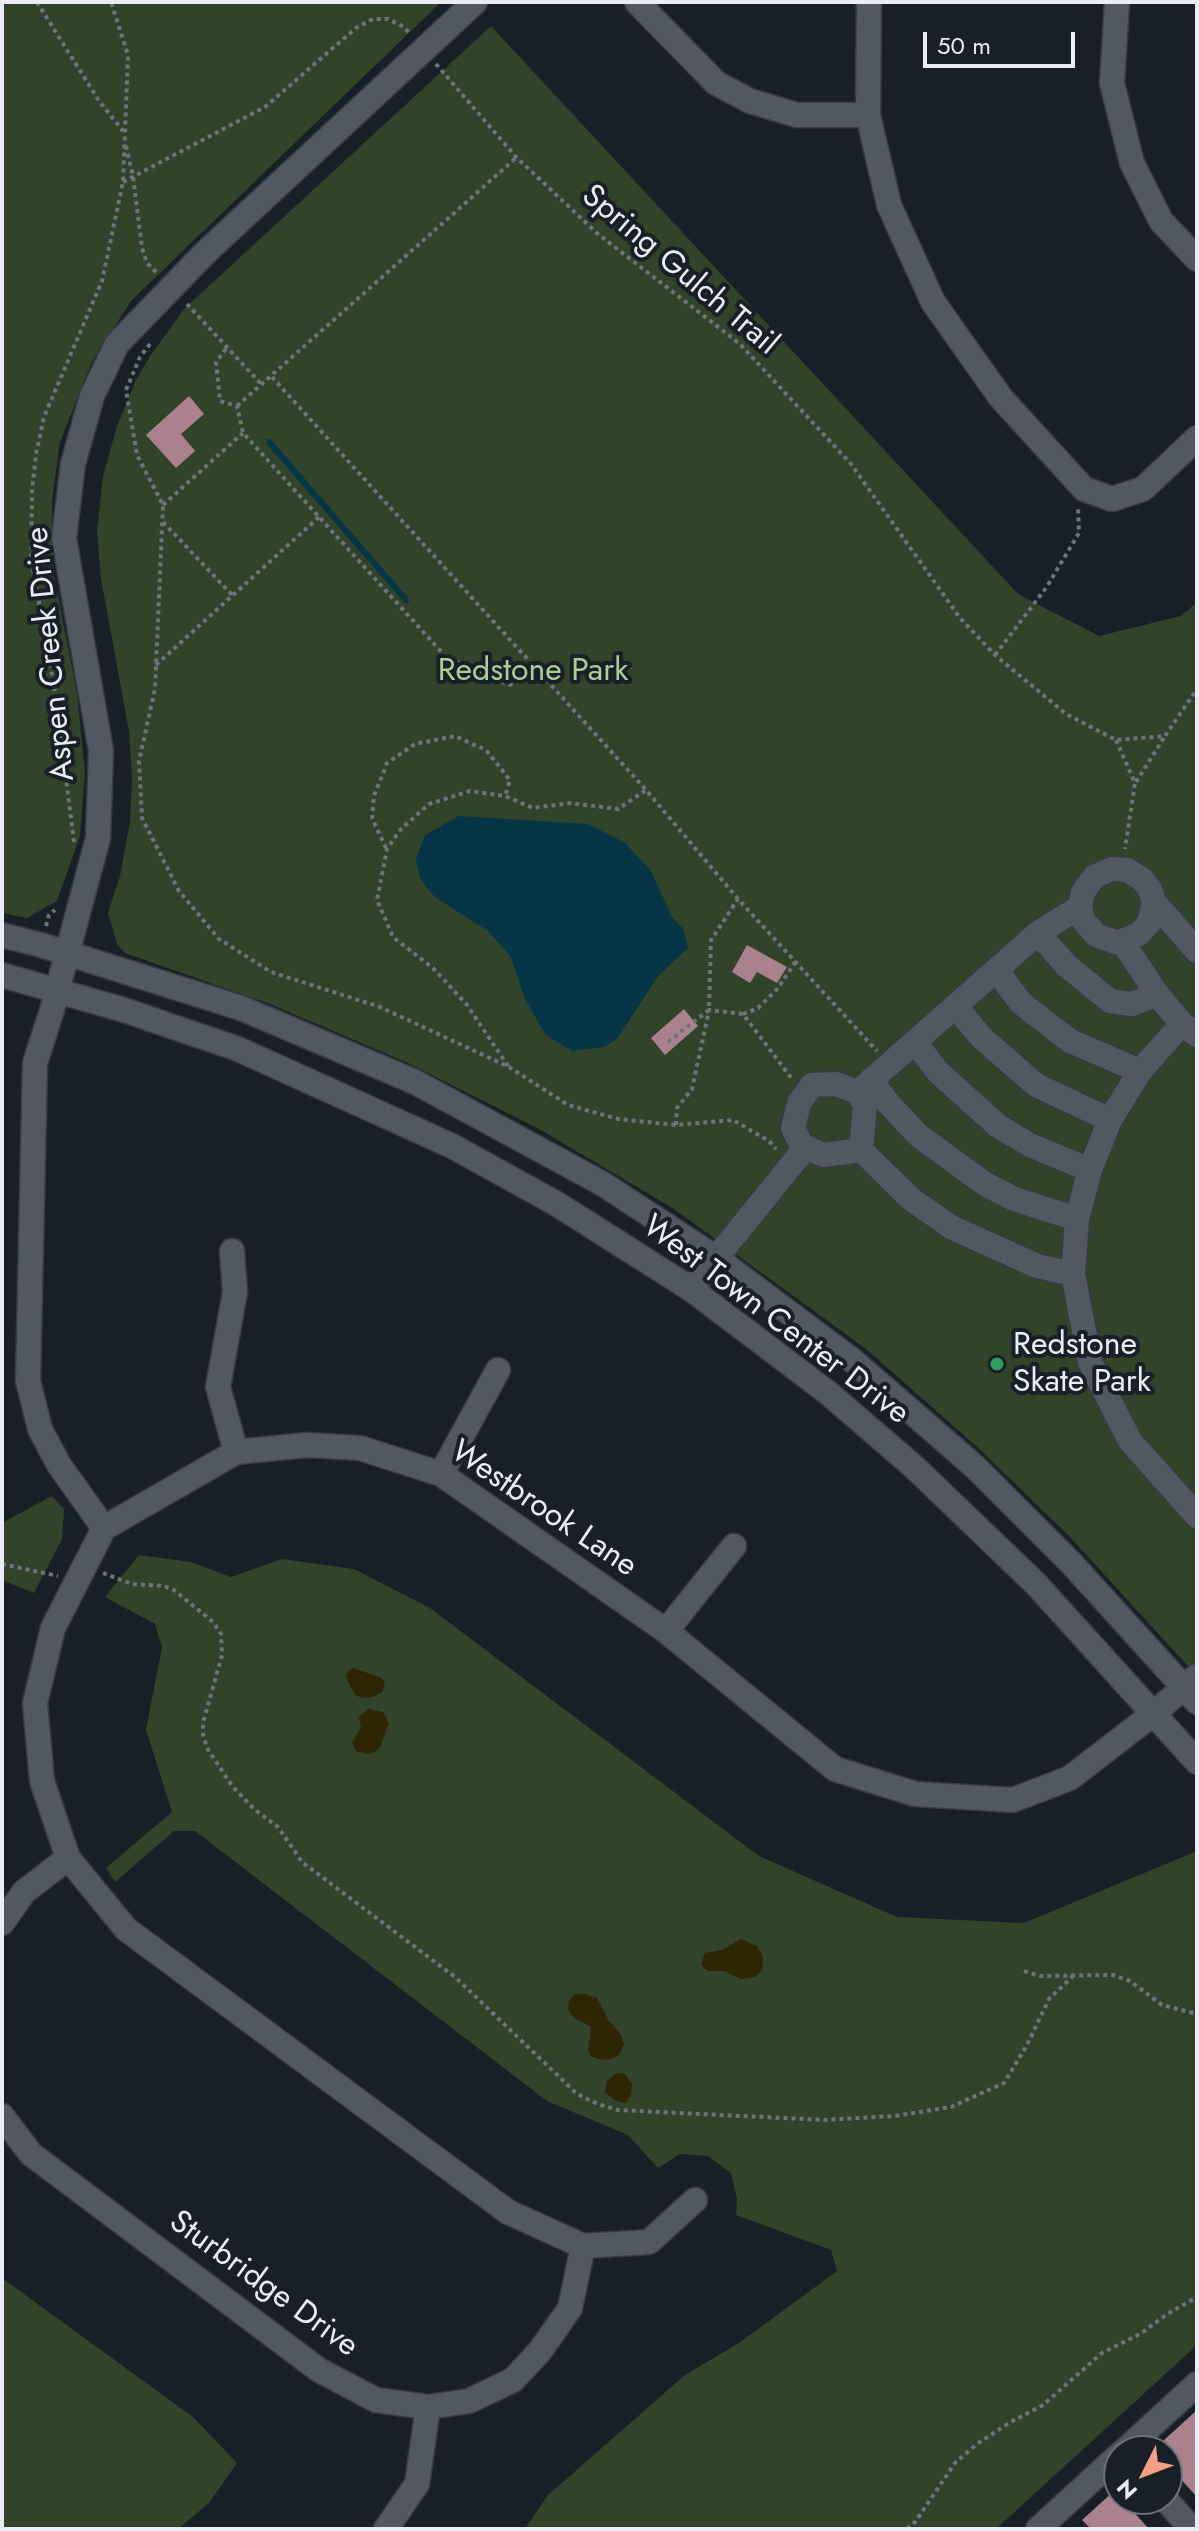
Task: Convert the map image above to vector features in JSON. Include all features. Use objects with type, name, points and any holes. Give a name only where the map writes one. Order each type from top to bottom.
[{"type":"street","name":"Aspen Creek Drive","points":[[104,1528],[59,1465],[40,1429],[28,1381],[35,1063],[98,838],[101,751],[64,538],[73,464],[92,396],[117,344],[170,287],[475,2]]},
{"type":"street","points":[[637,2],[716,83],[750,101],[797,115],[868,115]]},
{"type":"street","points":[[869,2],[868,115],[889,205],[933,302],[1001,398],[1084,489],[1112,499],[1143,489],[1197,438]]},
{"type":"street","points":[[1117,2],[1112,83],[1132,163],[1161,221],[1197,259]]},
{"type":"street","points":[[1154,902],[1149,923],[1139,934],[1115,942],[1096,935],[1083,920],[1080,907],[1083,892],[1094,877],[1111,869],[1127,870],[1142,879],[1150,889],[1154,902],[1197,951]]},
{"type":"street","points":[[864,1086],[1038,933],[1080,907]]},
{"type":"street","points":[[1038,933],[1066,965],[1110,1001],[1132,1004],[1157,994]]},
{"type":"street","name":"West Town Center Drive","points":[[2,935],[241,1008],[415,1082],[603,1184],[716,1258],[852,1360],[974,1466],[1193,1688]]},
{"type":"street","points":[[1122,941],[1157,994],[1190,1030],[1140,1071],[1110,1120],[1090,1170],[1077,1219],[1073,1274],[1090,1362],[1123,1428],[1130,1441],[1197,1516]]},
{"type":"street","points":[[996,970],[1021,1003],[1070,1041],[1140,1071]]},
{"type":"street","name":"West Town Center Drive","points":[[2,975],[124,1010],[238,1049],[452,1146],[557,1204],[691,1289],[827,1392],[913,1466],[1036,1584],[1197,1762]]},
{"type":"street","points":[[955,1006],[982,1038],[1036,1085],[1110,1120]]},
{"type":"street","points":[[915,1042],[938,1072],[998,1126],[1030,1145],[1090,1170]]},
{"type":"street","points":[[797,1158],[793,1128],[799,1103],[812,1085],[864,1086],[888,1103],[918,1135],[985,1184],[1014,1199],[1077,1219]]},
{"type":"street","points":[[861,1150],[864,1086]]},
{"type":"street","points":[[691,1289],[806,1147],[823,1155],[861,1150]]},
{"type":"street","points":[[861,1150],[911,1199],[951,1227],[1037,1266],[1073,1274]]},
{"type":"street","points":[[232,1251],[235,1292],[218,1387],[236,1452]]},
{"type":"street","points":[[441,1474],[498,1370]]},
{"type":"street","name":"Westbrook Lane","points":[[104,1528],[236,1452],[307,1445],[360,1448],[441,1474],[666,1631],[835,1769],[915,1794],[1013,1800],[1070,1778],[1153,1714],[1193,1688]]},
{"type":"street","points":[[104,1528],[53,1628],[35,1703],[42,1781],[68,1858],[126,1929],[508,2212],[583,2246],[649,2242],[695,2200]]},
{"type":"street","points":[[666,1631],[734,1546]]},
{"type":"street","points":[[2,1923],[24,1892],[68,1858]]},
{"type":"street","name":"Sturbridge Drive","points":[[2,2116],[31,2154],[319,2370],[376,2400],[428,2407],[469,2401],[513,2380],[540,2351],[570,2308],[583,2246]]},
{"type":"street","points":[[1141,2435],[1197,2384]]},
{"type":"street","points":[[386,2529],[417,2484],[428,2407]]},
{"type":"street","points":[[1043,2527],[1103,2470]]},
{"type":"path","points":[[37,2],[99,101],[125,133]]},
{"type":"path","name":"Spring Gulch Trail","points":[[123,182],[265,107],[356,28],[373,19],[388,19],[404,27],[516,157],[598,234],[740,344],[851,464],[960,618],[995,655],[1066,714],[1116,740]]},
{"type":"path","points":[[237,406],[516,157]]},
{"type":"path","points":[[158,335],[140,357],[126,390],[137,455],[163,505],[155,689],[139,761],[142,818],[179,891],[219,939],[271,972],[380,1007],[509,1067],[568,1105],[618,1119],[676,1125],[733,1120],[797,1158]]},
{"type":"path","points":[[226,349],[216,362],[220,401],[237,406]]},
{"type":"path","points":[[272,377],[543,675],[738,899],[879,1053]]},
{"type":"path","points":[[237,406],[243,433],[446,657],[509,685],[543,675]]},
{"type":"path","points":[[163,505],[243,433]]},
{"type":"path","points":[[995,655],[1046,588],[1079,533],[1077,509],[1084,489]]},
{"type":"path","points":[[156,665],[319,517]]},
{"type":"path","points":[[163,522],[233,596]]},
{"type":"path","points":[[1125,849],[1135,783],[1197,689]]},
{"type":"path","points":[[387,849],[372,818],[374,796],[387,763],[415,744],[455,736],[486,750],[510,780],[505,796]]},
{"type":"path","points":[[1135,783],[1116,740],[1165,736]]},
{"type":"path","points":[[509,1067],[467,1005],[434,969],[393,937],[377,900],[387,849],[401,829],[429,804],[470,791],[505,796],[533,808],[570,803],[618,809],[646,790]]},
{"type":"path","points":[[676,1125],[677,1108],[692,1089],[709,1010],[711,940],[738,899]]},
{"type":"path","points":[[668,1042],[709,1010],[743,1014],[758,1008],[778,988],[796,961]]},
{"type":"path","points":[[743,1014],[793,1081]]},
{"type":"path","points":[[2,1564],[78,1580],[95,1570],[132,1584],[164,1586],[185,1597],[213,1622],[221,1634],[222,1655],[203,1723],[203,1735],[212,1758],[232,1786],[254,1809],[278,1827],[302,1862],[455,1977],[577,2094],[598,2104],[618,2110],[824,2120],[894,2116],[951,2107],[1004,2083],[1049,1999],[1074,1975]]},
{"type":"path","points":[[1024,1971],[1040,1976],[1120,1977],[1162,2005],[1197,2014]]},
{"type":"path","points":[[907,2529],[955,2463],[977,2444],[1043,2405],[1102,2353],[1140,2334],[1197,2297]]},
{"type":"green space","points":[[2,2],[441,2],[131,301],[92,362],[60,442],[52,500],[53,570],[77,693],[85,773],[80,836],[57,901],[27,918],[2,913]]},
{"type":"green space","name":"Redstone Park","points":[[491,26],[1018,594],[1099,636],[1181,616],[1197,602],[1197,1676],[1069,1536],[976,1446],[866,1349],[674,1209],[539,1129],[408,1063],[270,1004],[125,953],[117,944],[108,913],[120,876],[130,822],[132,778],[129,731],[101,579],[97,531],[103,476],[117,426],[136,380],[185,308]]},
{"type":"green space","points":[[52,1496],[64,1509],[62,1539],[34,1593],[2,1580],[2,1523]]},
{"type":"green space","points":[[139,1555],[191,1562],[231,1577],[282,1559],[354,1569],[430,1608],[759,1856],[897,1917],[1024,1923],[1197,1851],[1197,2345],[996,2529],[525,2529],[548,2495],[685,2375],[739,2343],[837,2271],[831,2250],[736,2215],[737,2198],[731,2173],[708,2156],[680,2154],[658,2168],[628,2135],[547,2101],[195,1831],[174,1831],[115,1882],[106,1868],[172,1812],[146,1730],[162,1647],[155,1624],[105,1597]]},
{"type":"green space","points":[[2,2278],[193,2417],[237,2463],[209,2503],[178,2529],[2,2529]]},
{"type":"sand","points":[[353,1668],[382,1678],[385,1685],[382,1692],[372,1697],[355,1695],[346,1677]]},
{"type":"sand","points":[[369,1709],[383,1712],[389,1723],[380,1747],[367,1754],[356,1751],[352,1742],[361,1728],[359,1717]]},
{"type":"sand","points":[[741,1939],[758,1947],[763,1957],[762,1970],[755,1977],[741,1979],[724,1971],[708,1971],[701,1965],[705,1953],[722,1950]]},
{"type":"sand","points":[[576,1994],[597,1998],[609,2021],[621,2035],[624,2045],[615,2058],[602,2060],[591,2056],[588,2050],[591,2027],[573,2017],[568,2009],[569,2000]]},
{"type":"sand","points":[[616,2073],[625,2074],[632,2084],[626,2103],[616,2101],[605,2092],[607,2081]]},
{"type":"water","points":[[459,816],[588,824],[625,843],[651,871],[672,917],[683,929],[688,948],[658,976],[617,1039],[603,1047],[572,1051],[546,1035],[525,999],[511,957],[488,931],[435,897],[420,879],[416,859],[425,835]]},
{"type":"building","points":[[189,396],[204,414],[181,434],[195,451],[176,468],[146,435]]},
{"type":"building","points":[[747,945],[787,967],[777,983],[757,972],[750,983],[732,972]]},
{"type":"building","points":[[684,1009],[698,1026],[665,1055],[651,1038]]},
{"type":"building","points":[[1197,2410],[1197,2497],[1183,2482],[1183,2435],[1170,2435]]},
{"type":"building","points":[[1103,2501],[1103,2515],[1136,2515],[1149,2529],[1091,2529],[1082,2520]]},
{"type":"waterway","points":[[269,442],[406,600]]},
{"type":"place","name":"Redstone Skate Park","points":[[997,1364]]}]
